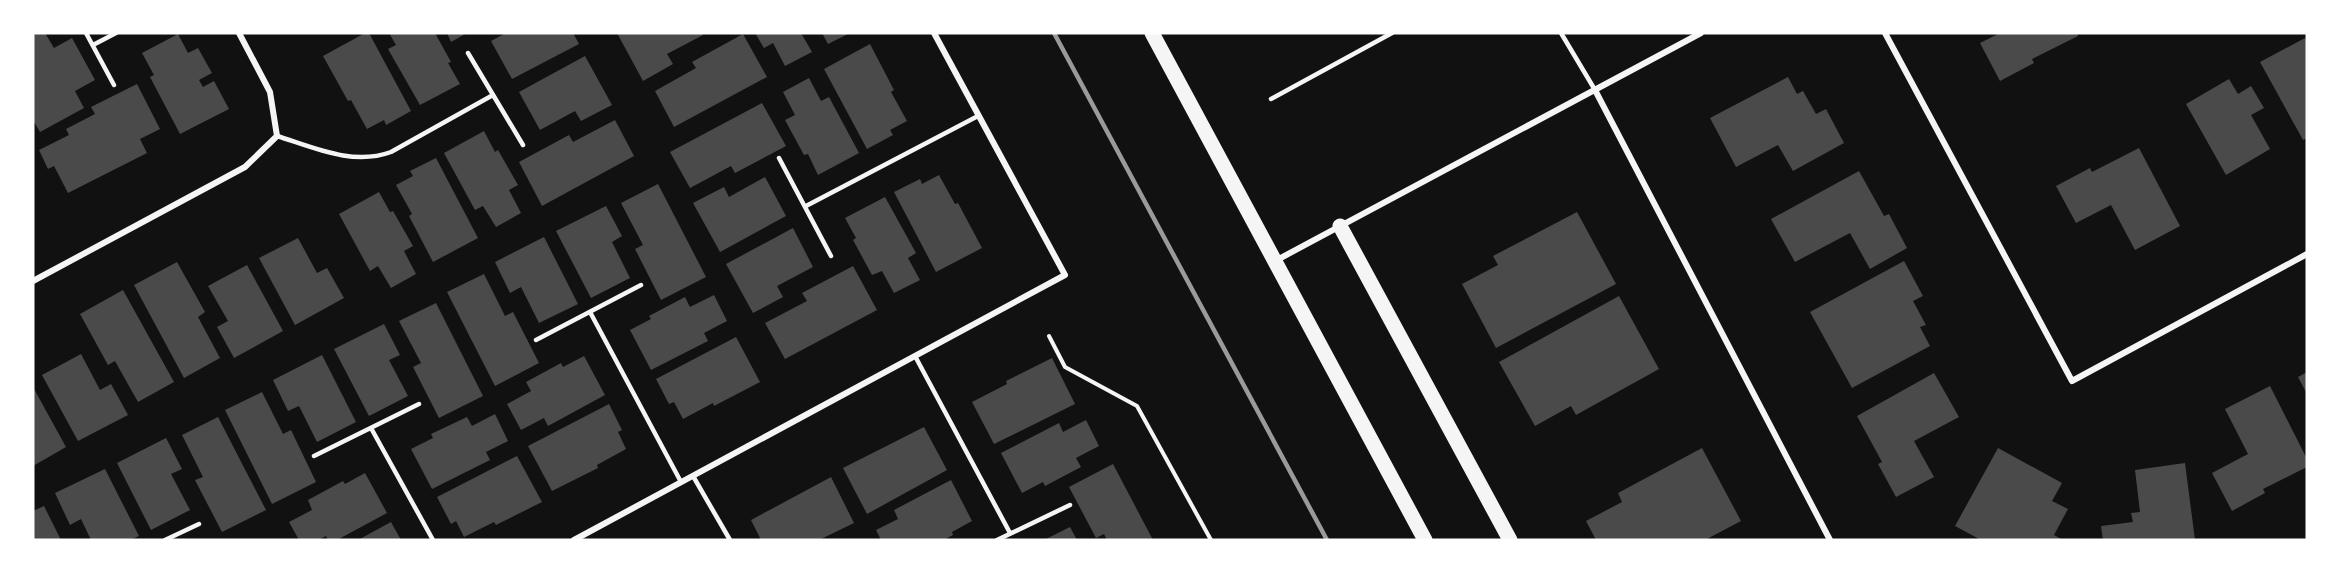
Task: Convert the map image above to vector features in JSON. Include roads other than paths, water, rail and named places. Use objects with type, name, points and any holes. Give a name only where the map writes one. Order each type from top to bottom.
[{"type":"main road","points":[[1152,33],[1425,540]]},
{"type":"main road","points":[[1340,226],[1509,540]]},
{"type":"street","points":[[33,280],[245,167],[278,136],[270,92],[239,33]]},
{"type":"street","points":[[574,540],[1065,275],[934,33]]},
{"type":"street","points":[[1275,261],[1701,33]]},
{"type":"street","points":[[1885,33],[2072,381],[2307,254]]},
{"type":"street","points":[[1595,90],[1830,540]]},
{"type":"lane","points":[[86,33],[114,85]]},
{"type":"lane","points":[[93,45],[116,33]]},
{"type":"lane","points":[[1271,99],[1392,33]]},
{"type":"lane","points":[[1561,33],[1595,90]]},
{"type":"lane","points":[[468,53],[523,145]]},
{"type":"lane","points":[[278,136],[350,158],[380,156],[494,95]]},
{"type":"lane","points":[[806,206],[978,116]]},
{"type":"lane","points":[[779,158],[831,256]]},
{"type":"lane","points":[[536,340],[640,285]]},
{"type":"lane","points":[[590,312],[681,482]]},
{"type":"lane","points":[[915,356],[1010,533]]},
{"type":"lane","points":[[314,456],[419,404]]},
{"type":"lane","points":[[371,428],[433,540]]},
{"type":"lane","points":[[693,476],[730,540]]},
{"type":"lane","points":[[997,540],[1070,505]]},
{"type":"lane","points":[[165,540],[199,524]]},
{"type":"railway","points":[[1054,33],[1327,540]]}]
